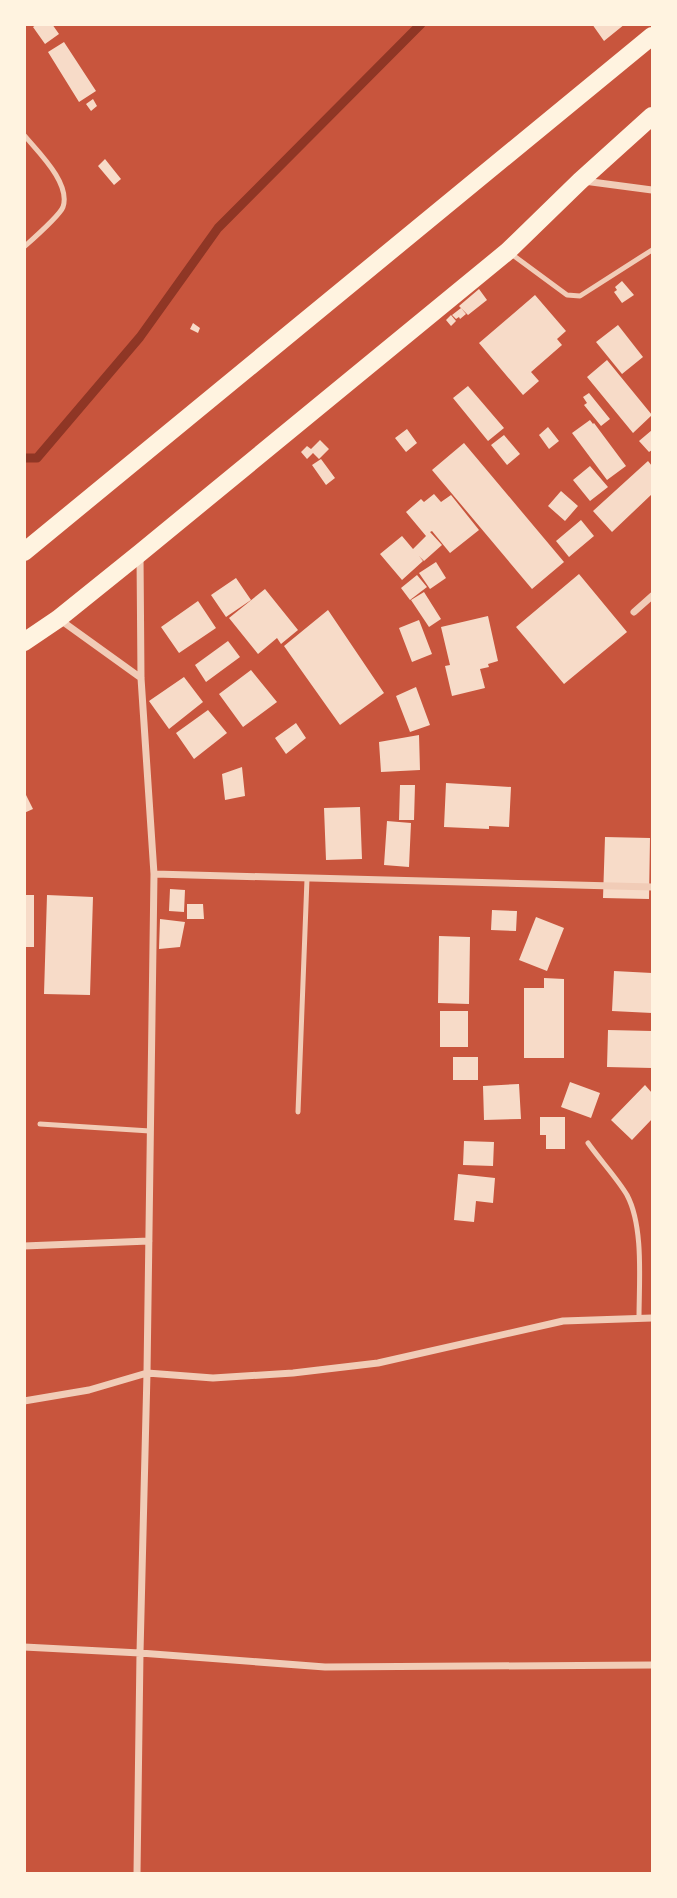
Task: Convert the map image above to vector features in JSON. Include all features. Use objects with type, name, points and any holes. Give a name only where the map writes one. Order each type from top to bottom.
[{"type":"main road","points":[[24,552],[653,36]]},
{"type":"main road","points":[[24,642],[58,619],[140,553],[508,251],[580,181],[648,124]]},
{"type":"street","points":[[580,181],[653,190]]},
{"type":"street","points":[[137,1874],[154,874],[141,678],[140,553]]},
{"type":"street","points":[[634,612],[653,596]]},
{"type":"street","points":[[58,619],[141,678]]},
{"type":"street","points":[[154,874],[653,887]]},
{"type":"street","points":[[24,1246],[149,1241]]},
{"type":"street","points":[[24,1401],[89,1390],[147,1373],[213,1378],[354,1366],[378,1363],[563,1321],[653,1318]]},
{"type":"street","points":[[24,1647],[325,1667],[653,1665]]},
{"type":"lane","points":[[24,135],[58,177],[65,194],[63,209],[24,247]]},
{"type":"lane","points":[[508,251],[567,295],[580,296],[653,250]]},
{"type":"lane","points":[[298,1112],[307,879]]},
{"type":"lane","points":[[40,1124],[150,1131]]},
{"type":"lane","points":[[588,1143],[627,1196],[634,1218],[639,1242],[639,1318]]},
{"type":"building","points":[[37,24],[52,24],[59,34],[45,44],[33,27]]},
{"type":"building","points":[[592,24],[625,24],[604,41]]},
{"type":"building","points":[[64,42],[96,91],[79,102],[48,52]]},
{"type":"building","points":[[93,99],[97,106],[91,111],[86,104]]},
{"type":"building","points":[[105,159],[121,179],[114,185],[98,166]]},
{"type":"building","points":[[622,281],[634,295],[622,303],[614,292],[617,290],[615,287]]},
{"type":"building","points":[[479,289],[487,300],[468,315],[459,306]]},
{"type":"building","points":[[535,295],[566,331],[557,339],[562,345],[531,372],[539,381],[523,395],[479,343]]},
{"type":"building","points":[[461,308],[466,314],[456,319],[452,315]]},
{"type":"building","points":[[451,315],[456,321],[451,326],[446,320]]},
{"type":"building","points":[[193,323],[200,328],[198,333],[190,329]]},
{"type":"building","points":[[618,325],[643,357],[622,374],[596,342]]},
{"type":"building","points":[[607,360],[652,415],[633,433],[587,377]]},
{"type":"building","points":[[468,386],[504,428],[488,441],[453,398]]},
{"type":"building","points":[[589,393],[610,419],[601,426],[584,405],[587,403],[583,397]]},
{"type":"building","points":[[590,420],[626,466],[607,480],[572,433]]},
{"type":"building","points":[[548,427],[559,441],[549,449],[539,435]]},
{"type":"building","points":[[407,429],[417,443],[406,452],[395,438]]},
{"type":"building","points":[[652,430],[652,450],[649,452],[639,441]]},
{"type":"building","points":[[504,435],[520,454],[507,465],[491,445]]},
{"type":"building","points":[[320,440],[329,449],[319,459],[313,453],[307,459],[301,452],[307,446],[311,449]]},
{"type":"building","points":[[464,443],[564,562],[532,589],[432,470]]},
{"type":"building","points":[[321,459],[335,478],[326,485],[312,465]]},
{"type":"building","points":[[648,461],[652,466],[652,494],[612,532],[593,511]]},
{"type":"building","points":[[590,466],[608,487],[590,501],[573,480]]},
{"type":"building","points":[[561,491],[578,506],[565,521],[548,506]]},
{"type":"building","points":[[434,494],[441,502],[451,495],[479,530],[450,553],[432,531],[430,532],[442,545],[424,561],[419,556],[423,561],[402,580],[380,554],[402,536],[413,549],[426,536],[406,512],[421,499],[424,502]]},
{"type":"building","points":[[581,520],[594,536],[569,557],[556,541]]},
{"type":"building","points":[[436,562],[446,578],[430,589],[419,573]]},
{"type":"building","points":[[579,574],[627,632],[564,684],[516,627]]},
{"type":"building","points":[[417,575],[427,587],[410,600],[401,588]]},
{"type":"building","points":[[236,578],[251,600],[226,617],[211,595]]},
{"type":"building","points":[[265,589],[298,630],[281,644],[277,638],[258,654],[229,618]]},
{"type":"building","points":[[424,592],[441,619],[429,627],[411,600]]},
{"type":"building","points":[[198,601],[216,628],[179,653],[161,627]]},
{"type":"building","points":[[328,610],[384,693],[340,725],[284,646]]},
{"type":"building","points":[[488,616],[498,661],[480,669],[485,688],[452,696],[445,666],[450,665],[441,627]]},
{"type":"building","points":[[419,620],[432,654],[412,662],[399,628]]},
{"type":"building","points":[[228,641],[240,657],[206,682],[195,665]]},
{"type":"building","points":[[251,670],[277,702],[243,727],[219,694]]},
{"type":"building","points":[[184,677],[203,702],[169,729],[149,701]]},
{"type":"building","points":[[416,687],[430,725],[410,732],[396,696]]},
{"type":"building","points":[[208,710],[227,733],[194,759],[176,733]]},
{"type":"building","points":[[296,723],[306,738],[286,754],[275,738]]},
{"type":"building","points":[[419,735],[420,770],[381,772],[379,742]]},
{"type":"building","points":[[242,767],[245,796],[225,800],[222,774]]},
{"type":"building","points":[[446,783],[511,787],[509,827],[444,827]]},
{"type":"building","points":[[400,785],[415,785],[414,820],[399,820]]},
{"type":"building","points":[[24,791],[33,809],[24,813]]},
{"type":"building","points":[[360,807],[362,859],[326,860],[324,808]]},
{"type":"building","points":[[387,821],[411,823],[409,867],[384,865]]},
{"type":"building","points":[[605,837],[650,838],[649,899],[603,898]]},
{"type":"building","points":[[170,889],[185,890],[184,912],[169,911]]},
{"type":"building","points":[[24,895],[34,895],[34,947],[24,947]]},
{"type":"building","points":[[47,895],[93,897],[90,995],[44,994]]},
{"type":"building","points":[[187,904],[203,904],[204,919],[187,919]]},
{"type":"building","points":[[492,910],[517,911],[516,931],[491,930]]},
{"type":"building","points":[[536,917],[564,928],[547,971],[519,960]]},
{"type":"building","points":[[160,919],[185,922],[180,947],[159,949]]},
{"type":"building","points":[[439,936],[470,937],[469,1004],[438,1003]]},
{"type":"building","points":[[614,971],[652,973],[652,1013],[612,1011]]},
{"type":"building","points":[[544,978],[564,979],[564,1058],[524,1058],[524,988],[544,988]]},
{"type":"building","points":[[440,1011],[468,1011],[468,1047],[440,1047]]},
{"type":"building","points":[[608,1030],[652,1031],[652,1068],[607,1067]]},
{"type":"building","points":[[453,1057],[478,1057],[478,1080],[453,1080]]},
{"type":"building","points":[[570,1082],[600,1093],[591,1118],[561,1107]]},
{"type":"building","points":[[519,1084],[521,1119],[484,1120],[483,1086]]},
{"type":"building","points":[[645,1085],[652,1093],[652,1119],[632,1140],[611,1120]]},
{"type":"building","points":[[540,1117],[565,1117],[565,1149],[546,1149],[546,1135],[540,1135]]},
{"type":"building","points":[[464,1141],[494,1142],[493,1166],[463,1165]]},
{"type":"building","points":[[458,1174],[495,1178],[493,1203],[476,1201],[474,1222],[454,1220]]},
{"type":"waterway","points":[[24,458],[37,458],[140,337],[218,228],[421,24]]}]
